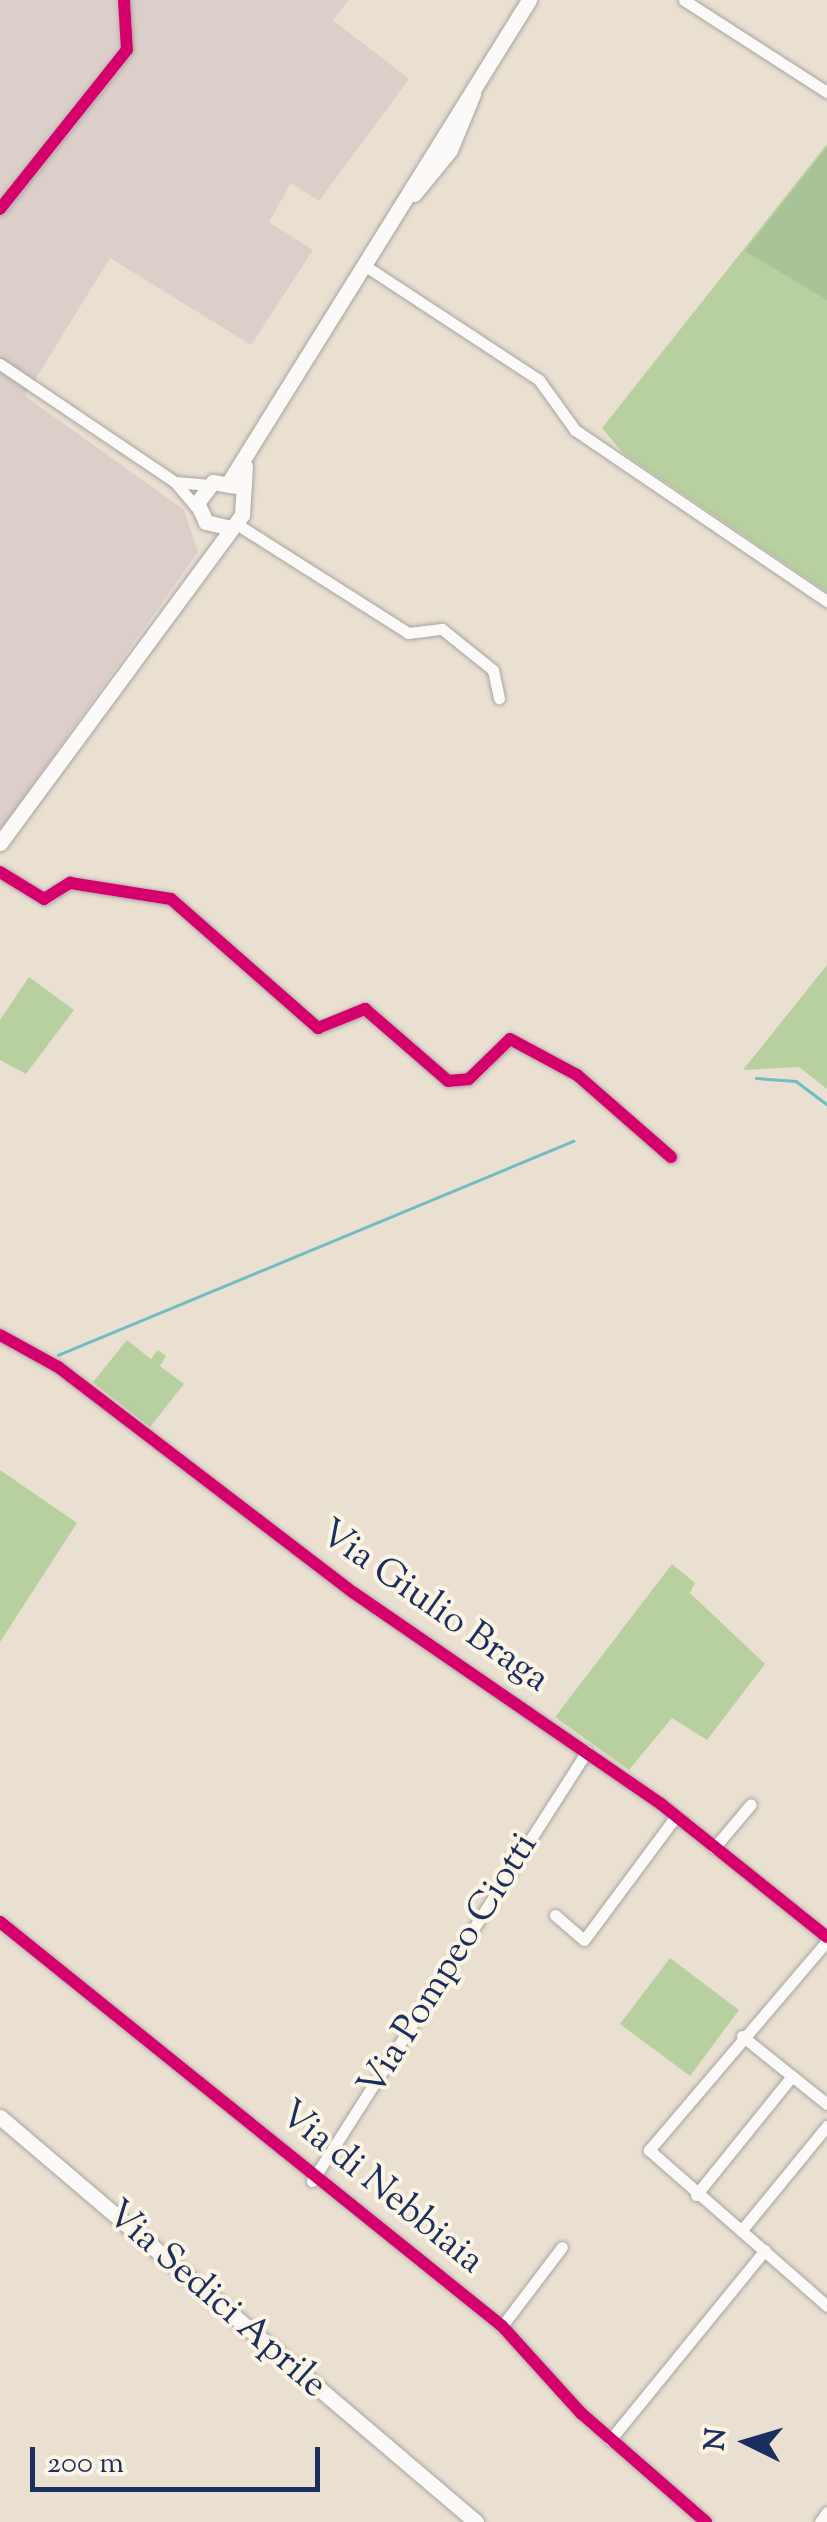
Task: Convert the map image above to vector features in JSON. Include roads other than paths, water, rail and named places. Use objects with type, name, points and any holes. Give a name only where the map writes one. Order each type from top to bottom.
[{"type":"street","points":[[0,208],[127,50],[124,0]]},
{"type":"street","points":[[0,843],[199,565],[224,525],[245,462],[394,218],[450,150],[478,81],[529,0]]},
{"type":"street","points":[[684,0],[827,92]]},
{"type":"street","points":[[364,265],[540,380],[575,430],[827,602]]},
{"type":"street","points":[[0,364],[174,482],[198,508],[224,525],[408,633],[442,629],[493,670],[499,698]]},
{"type":"street","points":[[174,482],[235,487]]},
{"type":"street","points":[[198,508],[207,484]]},
{"type":"street","points":[[0,872],[44,900],[70,883],[171,898],[318,1028],[365,1009],[448,1081],[468,1080],[510,1039],[577,1076],[670,1158]]},
{"type":"street","name":"Via Giulio Braga","points":[[0,1334],[58,1367],[354,1593],[676,1816],[827,1939]]},
{"type":"street","name":"Via Pompeo Ciotti","points":[[312,2181],[586,1751]]},
{"type":"street","points":[[714,1848],[750,1804]]},
{"type":"street","points":[[555,1916],[584,1940],[676,1816]]},
{"type":"street","name":"Via di Nebbiaia","points":[[0,1922],[167,2051],[312,2181],[502,2326],[610,2440],[706,2522]]},
{"type":"street","points":[[827,1939],[742,2036],[650,2155],[827,2306]]},
{"type":"street","points":[[742,2036],[827,2104]]},
{"type":"street","points":[[696,2195],[792,2076]]},
{"type":"street","name":"Via Sedici Aprile","points":[[0,2117],[476,2522]]},
{"type":"street","points":[[741,2232],[827,2126]]},
{"type":"street","points":[[502,2326],[562,2247]]},
{"type":"street","points":[[610,2440],[765,2250]]},
{"type":"street","points":[[820,2522],[827,2512]]},
{"type":"waterway","points":[[756,1078],[796,1081],[827,1104]]},
{"type":"waterway","points":[[58,1355],[573,1141]]}]
